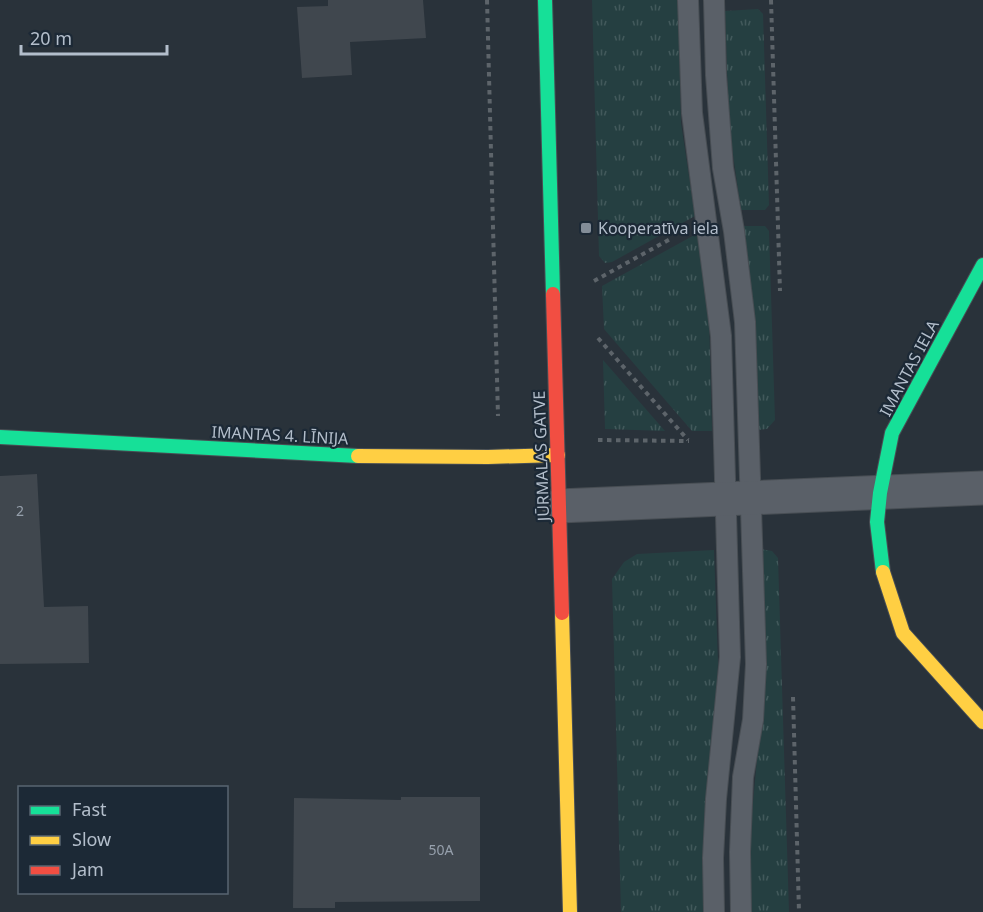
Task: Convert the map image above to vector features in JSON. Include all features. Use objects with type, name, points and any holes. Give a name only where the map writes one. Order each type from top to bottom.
[{"type":"street","name":"JŪRMALAS GATVE","points":[[545,0],[570,912]]},
{"type":"street","name":"IMANTAS IELA","points":[[983,264],[892,433],[879,493],[877,522],[881,567],[903,633],[983,722]]},
{"type":"street","name":"IMANTAS 4. LĪNIJA","points":[[0,437],[350,455],[510,457],[558,455]]},
{"type":"street","points":[[559,506],[983,488]]},
{"type":"lane","points":[[688,0],[692,113],[721,336],[756,664],[753,720],[743,777],[740,852],[741,912]]},
{"type":"lane","points":[[714,0],[716,75],[723,168],[734,231],[745,322],[730,657],[716,799],[713,858],[714,912]]},
{"type":"path","points":[[487,0],[498,435],[510,457]]},
{"type":"path","points":[[597,337],[688,441]]},
{"type":"green space","points":[[592,0],[678,0],[681,123],[695,216],[612,262],[605,263],[599,256]]},
{"type":"green space","points":[[758,9],[763,14],[769,205],[765,210],[741,210],[729,127],[725,11]]},
{"type":"green space","points":[[741,226],[765,226],[769,231],[775,420],[767,429],[758,430],[753,307]]},
{"type":"green space","points":[[698,233],[709,318],[712,431],[692,431],[604,329],[602,286]]},
{"type":"green space","points":[[603,360],[665,431],[605,429]]},
{"type":"green space","points":[[761,549],[772,551],[778,558],[789,912],[750,912],[749,846],[761,716]]},
{"type":"green space","points":[[714,550],[718,663],[706,912],[621,912],[612,579],[624,562],[637,554]]},
{"type":"building","points":[[328,0],[423,0],[426,38],[350,42],[352,75],[302,78],[297,7],[328,6]]},
{"type":"building","points":[[37,474],[44,607],[88,606],[89,663],[0,664],[0,476]]},
{"type":"building","points":[[401,797],[480,797],[480,901],[335,902],[335,908],[293,908],[294,798],[401,800]]},
{"type":"traffic: fast","points":[[545,0],[553,294]]},
{"type":"traffic: fast","points":[[883,572],[877,522],[880,493],[892,433],[983,265]]},
{"type":"traffic: fast","points":[[0,437],[358,456]]},
{"type":"traffic: slow","points":[[358,456],[558,455]]},
{"type":"traffic: slow","points":[[883,572],[903,633],[983,722]]},
{"type":"traffic: slow","points":[[562,613],[570,912]]},
{"type":"traffic: jam","points":[[553,294],[562,613]]},
{"type":"place","name":"Kooperatīva iela","points":[[586,228]]}]
